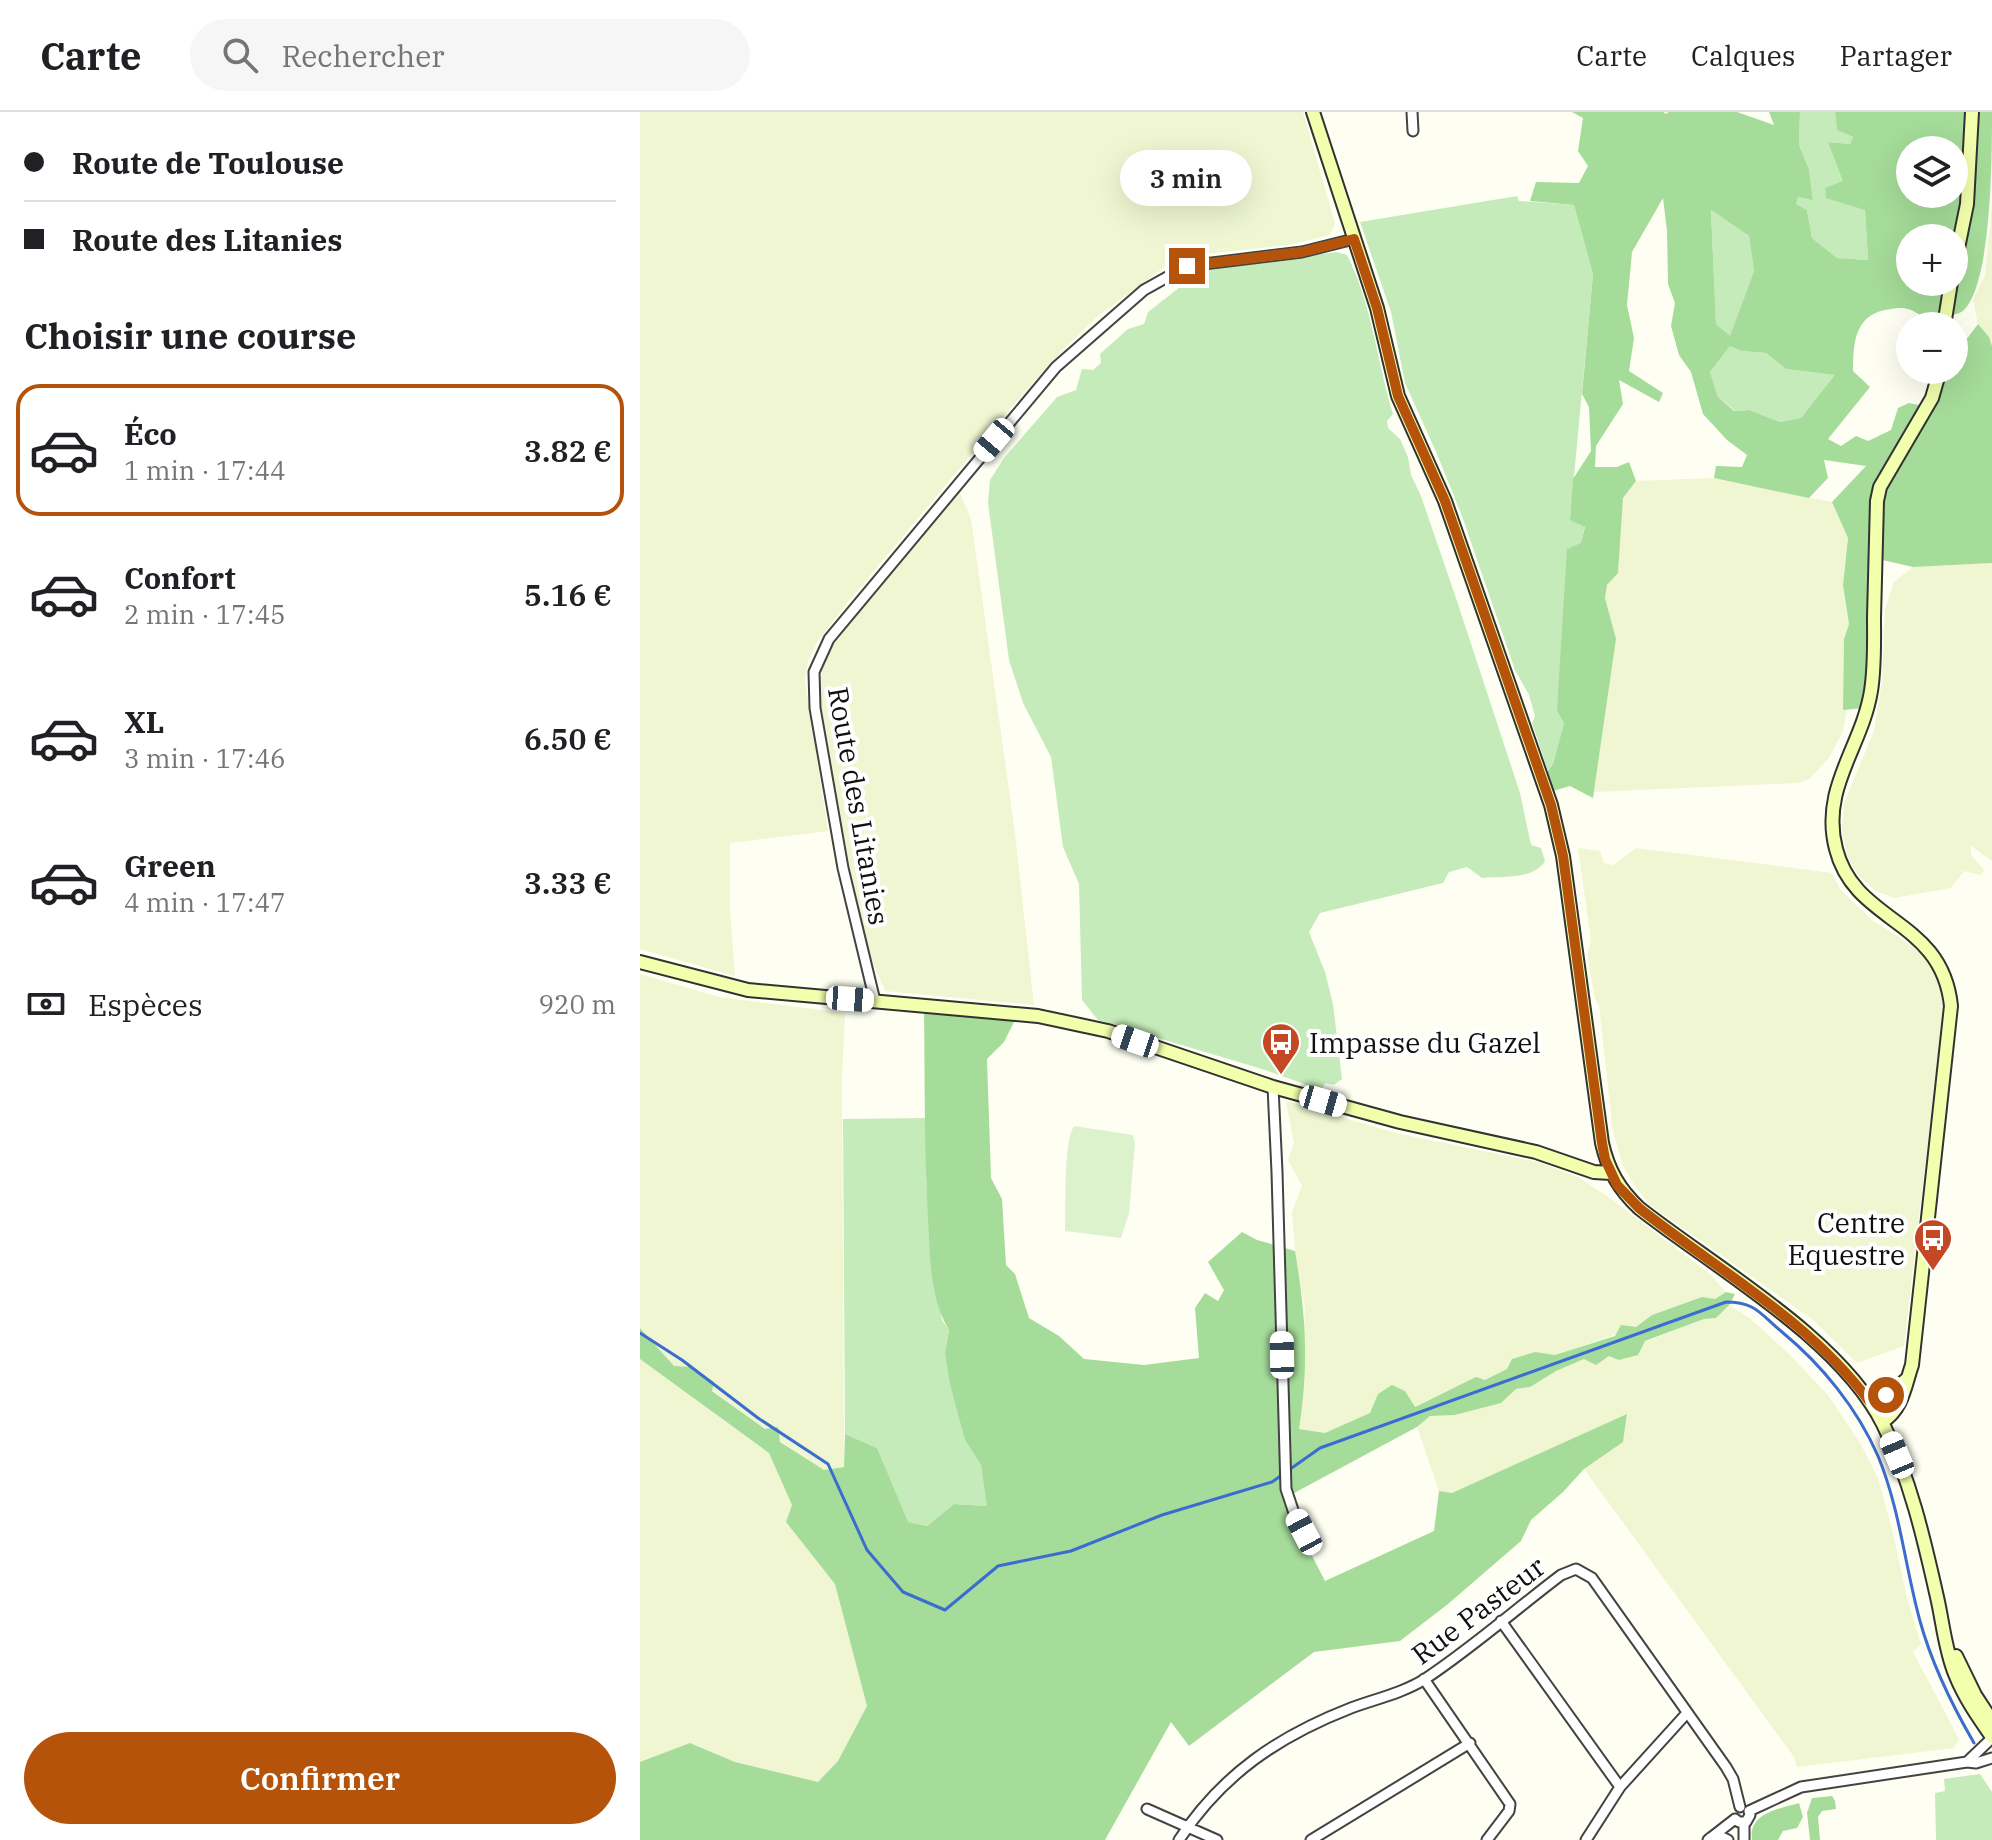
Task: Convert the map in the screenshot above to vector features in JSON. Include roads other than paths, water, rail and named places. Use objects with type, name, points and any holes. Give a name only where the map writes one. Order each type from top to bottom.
[{"type":"street","points":[[1316,112],[1377,308],[1398,396],[1445,501],[1558,831],[1602,1143],[1611,1173],[1627,1197],[1639,1208],[1808,1335],[1848,1374],[1882,1422],[1908,1483],[1942,1620],[1947,1654],[1972,1708],[1992,1737],[1967,1762]]},
{"type":"street","points":[[1412,112],[1413,131]]},
{"type":"street","points":[[1963,224],[1967,204],[1972,112]]},
{"type":"street","name":"Route des Litanies","points":[[875,1001],[843,868],[815,708],[814,672],[829,639],[1056,367],[1144,290],[1187,266],[1302,252],[1354,239]]},
{"type":"street","points":[[1882,1422],[1900,1402],[1912,1365],[1950,1025],[1949,987],[1944,972],[1928,948],[1872,903],[1848,877],[1835,847],[1832,814],[1836,789],[1863,723],[1871,689],[1880,487],[1932,398],[1936,384]]},
{"type":"street","points":[[640,962],[748,990],[1038,1016],[1069,1022],[1108,1031],[1273,1087],[1400,1122],[1536,1152],[1594,1172],[1611,1173]]},
{"type":"street","points":[[1273,1087],[1286,1489],[1304,1532]]},
{"type":"street","points":[[1869,1401],[1893,1391],[1908,1378]]},
{"type":"street","name":"Rue Pasteur","points":[[1179,1840],[1236,1774],[1284,1739],[1305,1727],[1424,1679],[1561,1575],[1576,1569],[1592,1578],[1687,1713]]},
{"type":"street","points":[[1942,1620],[1966,1678],[1992,1721]]},
{"type":"street","points":[[1501,1621],[1620,1787]]},
{"type":"street","points":[[1424,1679],[1510,1804],[1509,1811],[1487,1840]]},
{"type":"street","points":[[1586,1840],[1620,1787],[1687,1713],[1733,1779],[1749,1818],[1740,1820],[1709,1839]]},
{"type":"street","points":[[1311,1840],[1470,1743]]},
{"type":"street","points":[[1745,1809],[1801,1787],[1976,1763],[1992,1758]]},
{"type":"street","points":[[1147,1809],[1217,1840]]},
{"type":"street","points":[[1740,1820],[1744,1840]]},
{"type":"street","points":[[1709,1839],[1720,1836],[1728,1840]]},
{"type":"waterway","points":[[640,1333],[828,1464],[867,1550],[903,1592],[945,1610],[998,1566],[1071,1551],[1162,1515],[1272,1482],[1320,1448],[1726,1302],[1744,1304],[1763,1315],[1811,1359],[1849,1404],[1869,1438],[1892,1497],[1930,1653],[1974,1743]]},
{"type":"place","name":"Impasse du Gazel","points":[[1281,1076]]},
{"type":"place","name":"Centre Equestre","points":[[1933,1272]]}]
